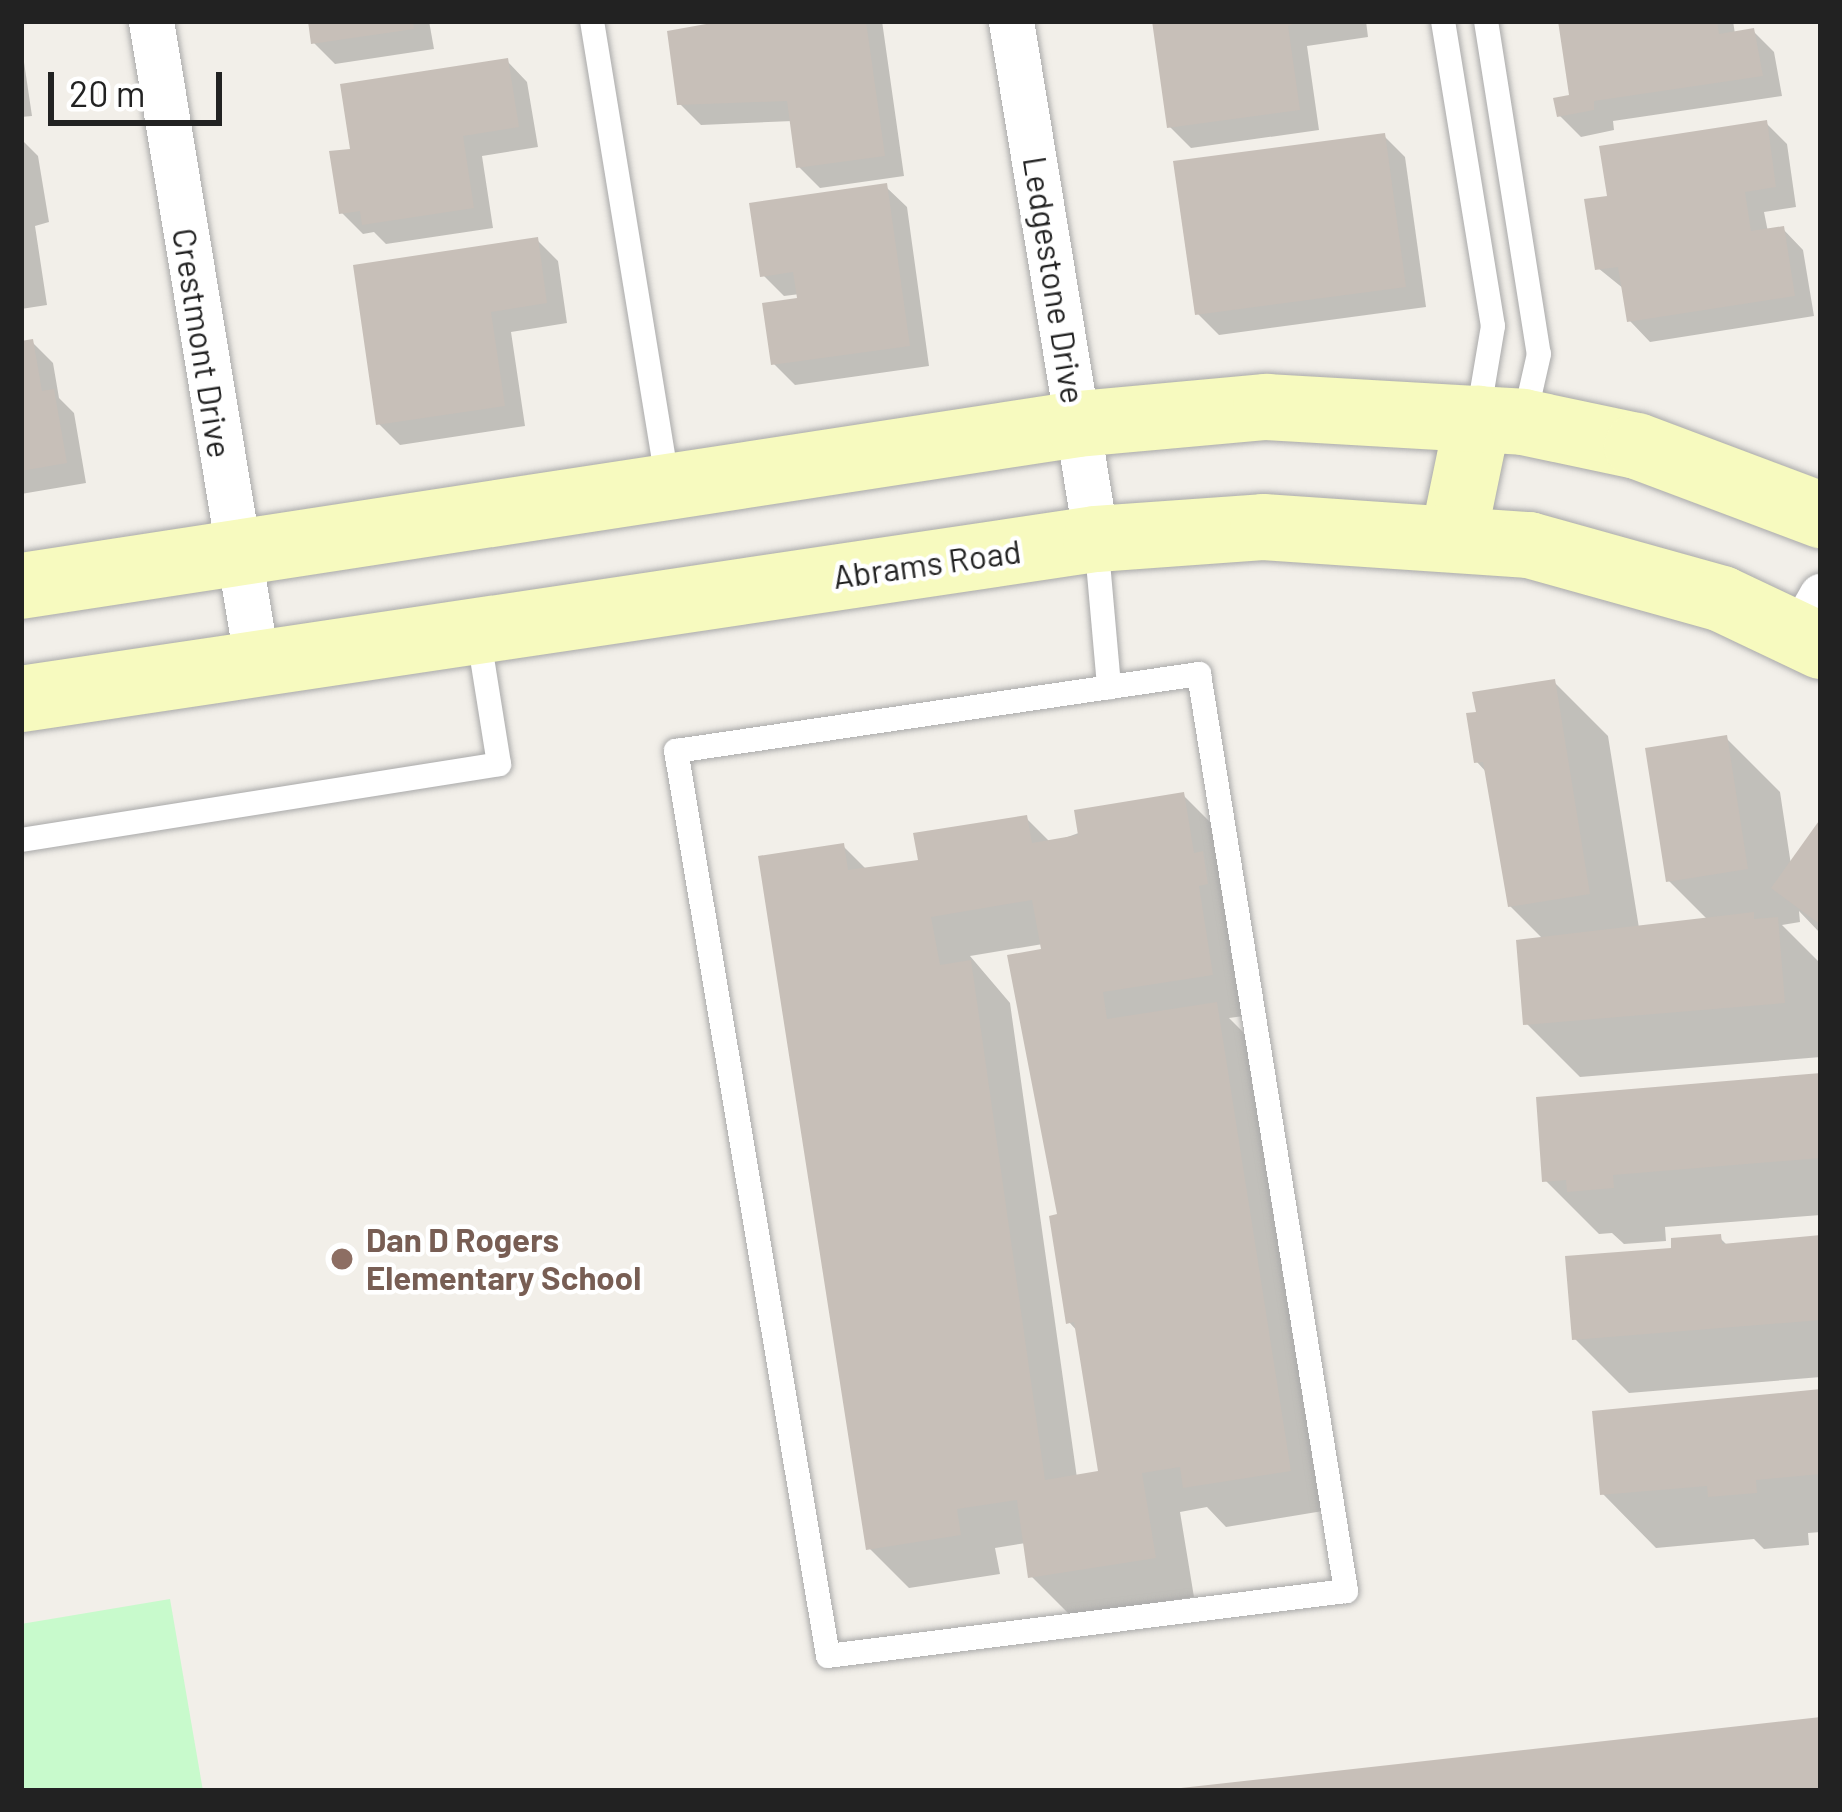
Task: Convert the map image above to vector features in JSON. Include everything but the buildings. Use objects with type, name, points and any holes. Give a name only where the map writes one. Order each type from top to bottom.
[{"type":"main road","points":[[21,586],[1078,424],[1266,407],[1500,420],[1636,446],[1821,515]]},
{"type":"main road","points":[[1454,534],[1500,420]]},
{"type":"main road","name":"Abrams Road","points":[[21,699],[1096,538],[1262,527],[1454,534],[1624,567],[1814,625]]},
{"type":"street","name":"Crestmont Drive","points":[[151,21],[256,664]]},
{"type":"street","name":"Ledgestone Drive","points":[[1011,21],[1096,538]]},
{"type":"lane","points":[[592,21],[668,487]]},
{"type":"lane","points":[[1443,21],[1493,326],[1500,420]]},
{"type":"lane","points":[[1486,21],[1538,354],[1500,420]]},
{"type":"lane","points":[[1096,538],[1109,688]]},
{"type":"lane","points":[[21,840],[499,764],[478,631]]},
{"type":"lane","points":[[1199,674],[1346,1591],[828,1656],[676,751],[1109,688],[1199,674]]},
{"type":"green space","points":[[170,1599],[203,1791],[21,1791],[21,1624]]},
{"type":"place","name":"Dan D Rogers Elementary School","points":[[342,1259]]}]
